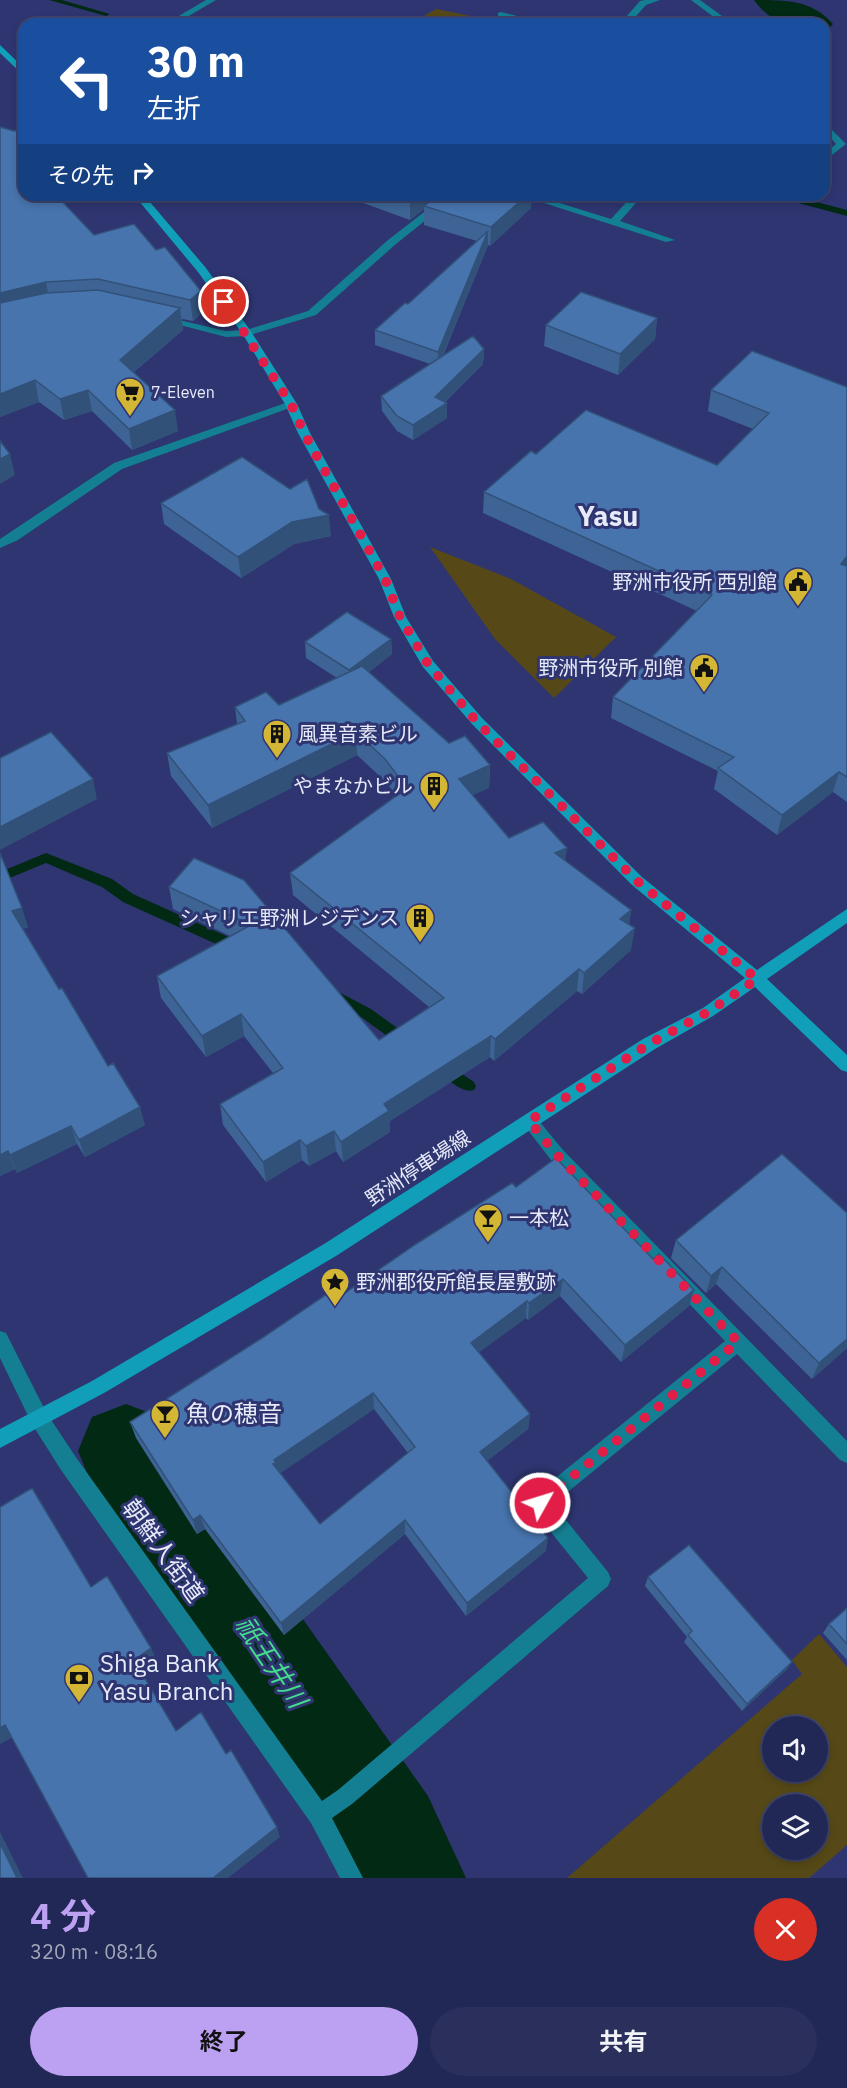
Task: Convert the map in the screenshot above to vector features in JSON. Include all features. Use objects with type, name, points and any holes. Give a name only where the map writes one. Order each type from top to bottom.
[{"type":"street","points":[[180,18],[212,0]]},
{"type":"street","points":[[629,18],[643,3],[656,0]]},
{"type":"street","points":[[695,0],[720,18]]},
{"type":"street","points":[[501,15],[514,18]]},
{"type":"street","points":[[0,48],[18,67]]},
{"type":"street","points":[[830,131],[842,144],[830,153]]},
{"type":"street","points":[[144,201],[202,270],[247,333],[291,404],[304,433],[385,579],[400,617],[428,664],[477,722],[637,881],[757,979],[847,1065]]},
{"type":"street","points":[[147,316],[226,334],[247,333],[312,313],[392,242],[444,201]]},
{"type":"street","points":[[544,201],[670,240]]},
{"type":"street","points":[[614,222],[633,201]]},
{"type":"street","points":[[0,544],[14,537],[118,466],[291,404]]},
{"type":"street","name":"野洲停車場線","points":[[0,1439],[98,1387],[330,1250],[649,1044],[708,1012],[847,915]]},
{"type":"street","points":[[529,1121],[557,1155],[847,1454]]},
{"type":"street","name":"朝鮮人街道","points":[[0,1339],[39,1418],[68,1463],[319,1815],[352,1878]]},
{"type":"street","points":[[319,1815],[345,1797],[601,1579],[540,1503],[738,1342]]},
{"type":"shaded area","points":[[436,9],[480,18],[420,18]]},
{"type":"shaded area","points":[[430,547],[511,579],[616,637],[554,698],[495,639]]},
{"type":"shaded area","points":[[819,1634],[847,1667],[847,1845],[809,1878],[567,1878],[802,1674],[792,1660]]},
{"type":"building","points":[[0,127],[18,130],[18,201],[62,201],[94,235],[134,224],[156,250],[165,247],[201,291],[190,300],[98,279],[46,282],[0,293]]},
{"type":"building","points":[[430,201],[520,201],[491,227],[424,206]]},
{"type":"building","points":[[488,231],[438,352],[375,330],[405,303],[408,304]]},
{"type":"building","points":[[98,290],[180,308],[120,360],[175,410],[129,429],[88,390],[60,399],[35,380],[0,394],[0,303],[46,293]]},
{"type":"building","points":[[581,292],[657,318],[620,354],[546,325]]},
{"type":"building","points":[[473,336],[484,349],[435,397],[447,403],[413,425],[397,416],[381,396]]},
{"type":"building","points":[[752,351],[847,387],[847,556],[841,564],[847,566],[847,777],[839,772],[782,815],[718,768],[734,757],[613,697],[712,595],[484,492],[531,451],[536,454],[586,410],[717,465],[769,413],[711,390]]},
{"type":"building","points":[[0,441],[10,454],[0,459]]},
{"type":"building","points":[[242,457],[290,489],[307,479],[319,509],[329,515],[292,522],[238,557],[161,503]]},
{"type":"building","points":[[347,612],[391,639],[349,670],[305,642]]},
{"type":"building","points":[[362,666],[449,743],[465,736],[490,765],[459,779],[509,838],[543,822],[567,848],[555,853],[631,910],[620,919],[635,928],[584,973],[579,969],[495,1039],[491,1036],[384,1104],[389,1111],[341,1142],[334,1131],[306,1146],[300,1140],[263,1162],[220,1104],[283,1068],[241,1014],[202,1036],[157,976],[251,925],[169,887],[194,858],[244,880],[379,1040],[444,998],[290,873],[407,788],[385,759],[356,732],[208,805],[167,753],[245,721],[235,707],[266,692],[279,705]]},
{"type":"building","points":[[51,732],[93,779],[0,827],[0,758]]},
{"type":"building","points":[[0,853],[22,908],[12,911],[59,989],[62,988],[108,1066],[113,1063],[140,1107],[79,1140],[71,1126],[10,1155],[8,1151],[0,1155]]},
{"type":"building","points":[[782,1154],[847,1213],[847,1339],[819,1363],[722,1267],[711,1276],[676,1240]]},
{"type":"building","points":[[556,1158],[653,1259],[659,1254],[694,1290],[625,1345],[563,1279],[529,1303],[527,1301],[471,1343],[530,1414],[480,1452],[548,1538],[467,1603],[405,1520],[281,1623],[200,1515],[193,1520],[130,1422],[333,1290],[339,1297],[416,1244],[512,1183],[516,1187]],"holes":[[[373,1393],[415,1447],[320,1524],[273,1464],[276,1463],[274,1460]]]},
{"type":"building","points":[[32,1488],[91,1587],[107,1576],[151,1648],[134,1660],[176,1731],[201,1712],[226,1754],[231,1750],[277,1827],[213,1878],[88,1878],[5,1725],[0,1728],[0,1507]]},
{"type":"building","points":[[689,1545],[792,1662],[747,1704],[688,1635],[692,1631],[648,1577]]},
{"type":"building","points":[[847,1608],[847,1644],[829,1624]]},
{"type":"building","points":[[0,1843],[17,1878],[0,1878]]},
{"type":"waterway","points":[[53,0],[106,14]]},
{"type":"waterway","points":[[776,0],[802,18]]},
{"type":"waterway","points":[[801,201],[847,213]]},
{"type":"waterway","points":[[0,877],[46,858],[107,883],[128,898],[239,948]]},
{"type":"waterway","points":[[331,994],[366,1013],[406,1042]]},
{"type":"waterway","points":[[444,1068],[469,1086]]},
{"type":"waterway","name":"祇王井川","points":[[126,1451],[389,1835],[410,1878]]},
{"type":"place","name":"7-Eleven","points":[[130,418]]},
{"type":"place","name":"野洲市役所 西別館","points":[[798,608]]},
{"type":"place","name":"野洲市役所 別館","points":[[704,694]]},
{"type":"place","name":"風異音素ビル","points":[[277,760]]},
{"type":"place","name":"やまなかビル","points":[[434,812]]},
{"type":"place","name":"シャリエ野洲レジデンス","points":[[420,944]]},
{"type":"place","name":"一本松","points":[[488,1244]]},
{"type":"place","name":"野洲郡役所館長屋敷跡","points":[[335,1308]]},
{"type":"place","name":"魚の穂音","points":[[165,1440]]},
{"type":"place","name":"Shiga Bank Yasu Branch","points":[[79,1704]]},
{"type":"district","name":"Yasu","points":[[608,517]]},
{"type":"route","points":[[224,302],[247,333],[291,404],[304,433],[385,579],[400,617],[428,664],[477,722],[637,881],[757,979],[708,1012],[649,1044],[529,1121],[557,1155],[738,1342],[540,1503]]}]
